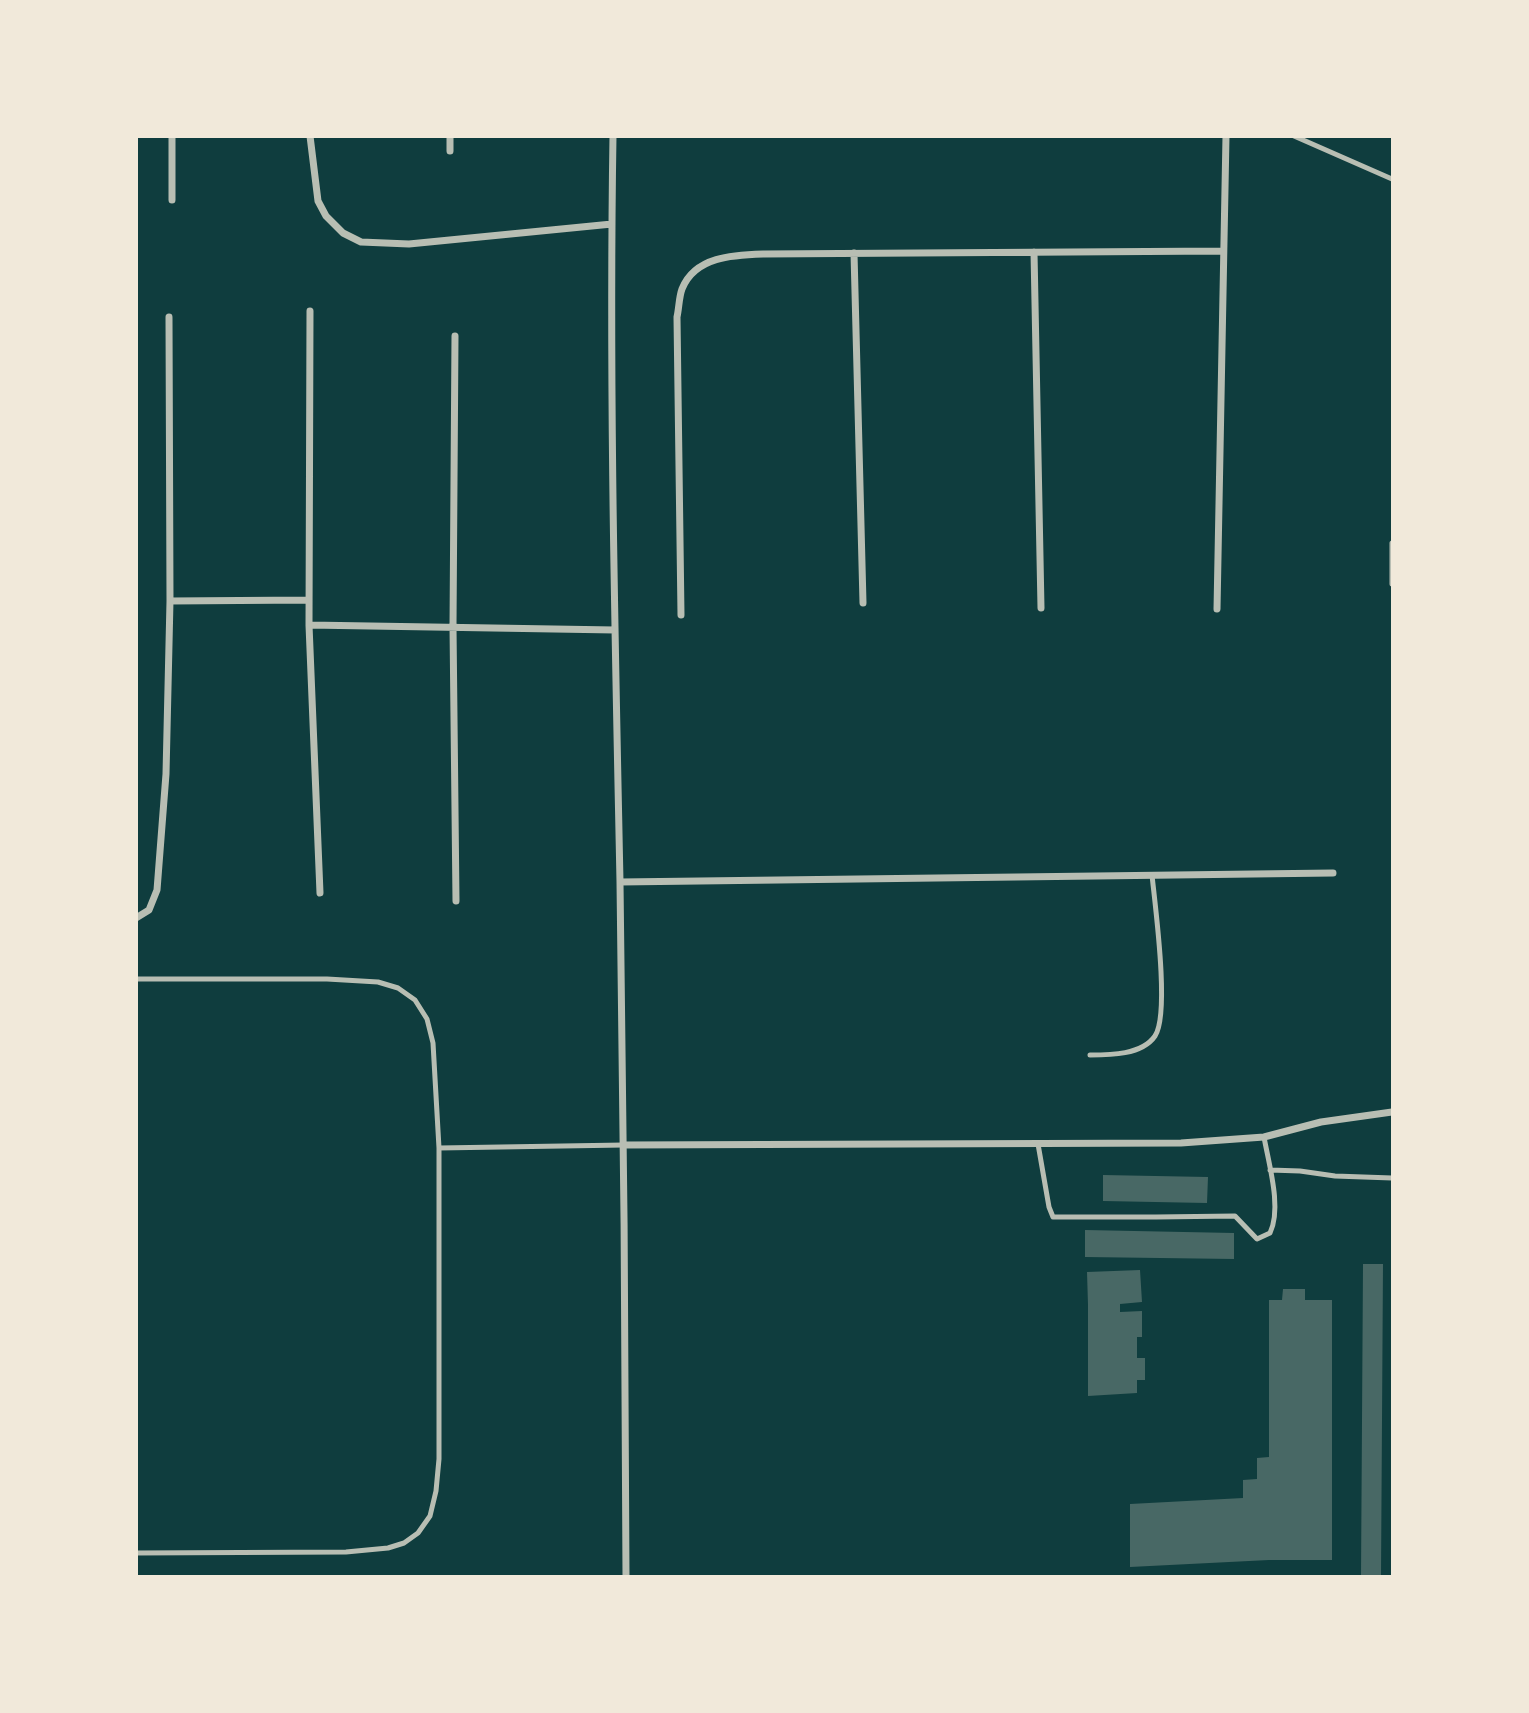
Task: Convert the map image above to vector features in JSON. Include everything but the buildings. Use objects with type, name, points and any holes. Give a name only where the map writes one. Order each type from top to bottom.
[{"type":"street","points":[[172,136],[172,200]]},
{"type":"street","points":[[310,136],[318,201],[326,216],[343,233],[360,242],[410,244],[612,225]]},
{"type":"street","points":[[450,136],[450,151]]},
{"type":"street","points":[[613,136],[615,630],[624,1145],[626,1577]]},
{"type":"street","points":[[1217,609],[1226,136]]},
{"type":"street","points":[[681,615],[677,317],[681,291],[687,279],[698,269],[728,256],[764,254],[1223,251]]},
{"type":"street","points":[[1034,252],[1041,608]]},
{"type":"street","points":[[854,253],[863,603]]},
{"type":"street","points":[[310,311],[309,625],[320,893]]},
{"type":"street","points":[[136,918],[149,910],[157,890],[166,774],[170,601],[169,317]]},
{"type":"street","points":[[455,336],[453,626],[456,901]]},
{"type":"street","points":[[170,601],[309,600]]},
{"type":"street","points":[[309,625],[615,630]]},
{"type":"street","points":[[620,881],[1333,873]]},
{"type":"street","points":[[624,1145],[1181,1143],[1264,1137],[1321,1122],[1392,1112]]},
{"type":"lane","points":[[1294,136],[1392,179]]},
{"type":"lane","points":[[1392,543],[1392,583]]},
{"type":"lane","points":[[1090,1055],[1142,1049],[1156,1036],[1162,1009],[1152,875]]},
{"type":"lane","points":[[136,979],[327,979],[378,982],[398,988],[415,1000],[427,1019],[433,1043],[439,1148],[439,1460],[430,1516],[418,1533],[404,1543],[365,1551],[136,1553]]},
{"type":"lane","points":[[1038,1144],[1053,1217],[1235,1216],[1257,1239],[1270,1233],[1276,1208],[1264,1137]]},
{"type":"lane","points":[[439,1148],[624,1145]]},
{"type":"lane","points":[[1270,1170],[1392,1178]]}]
